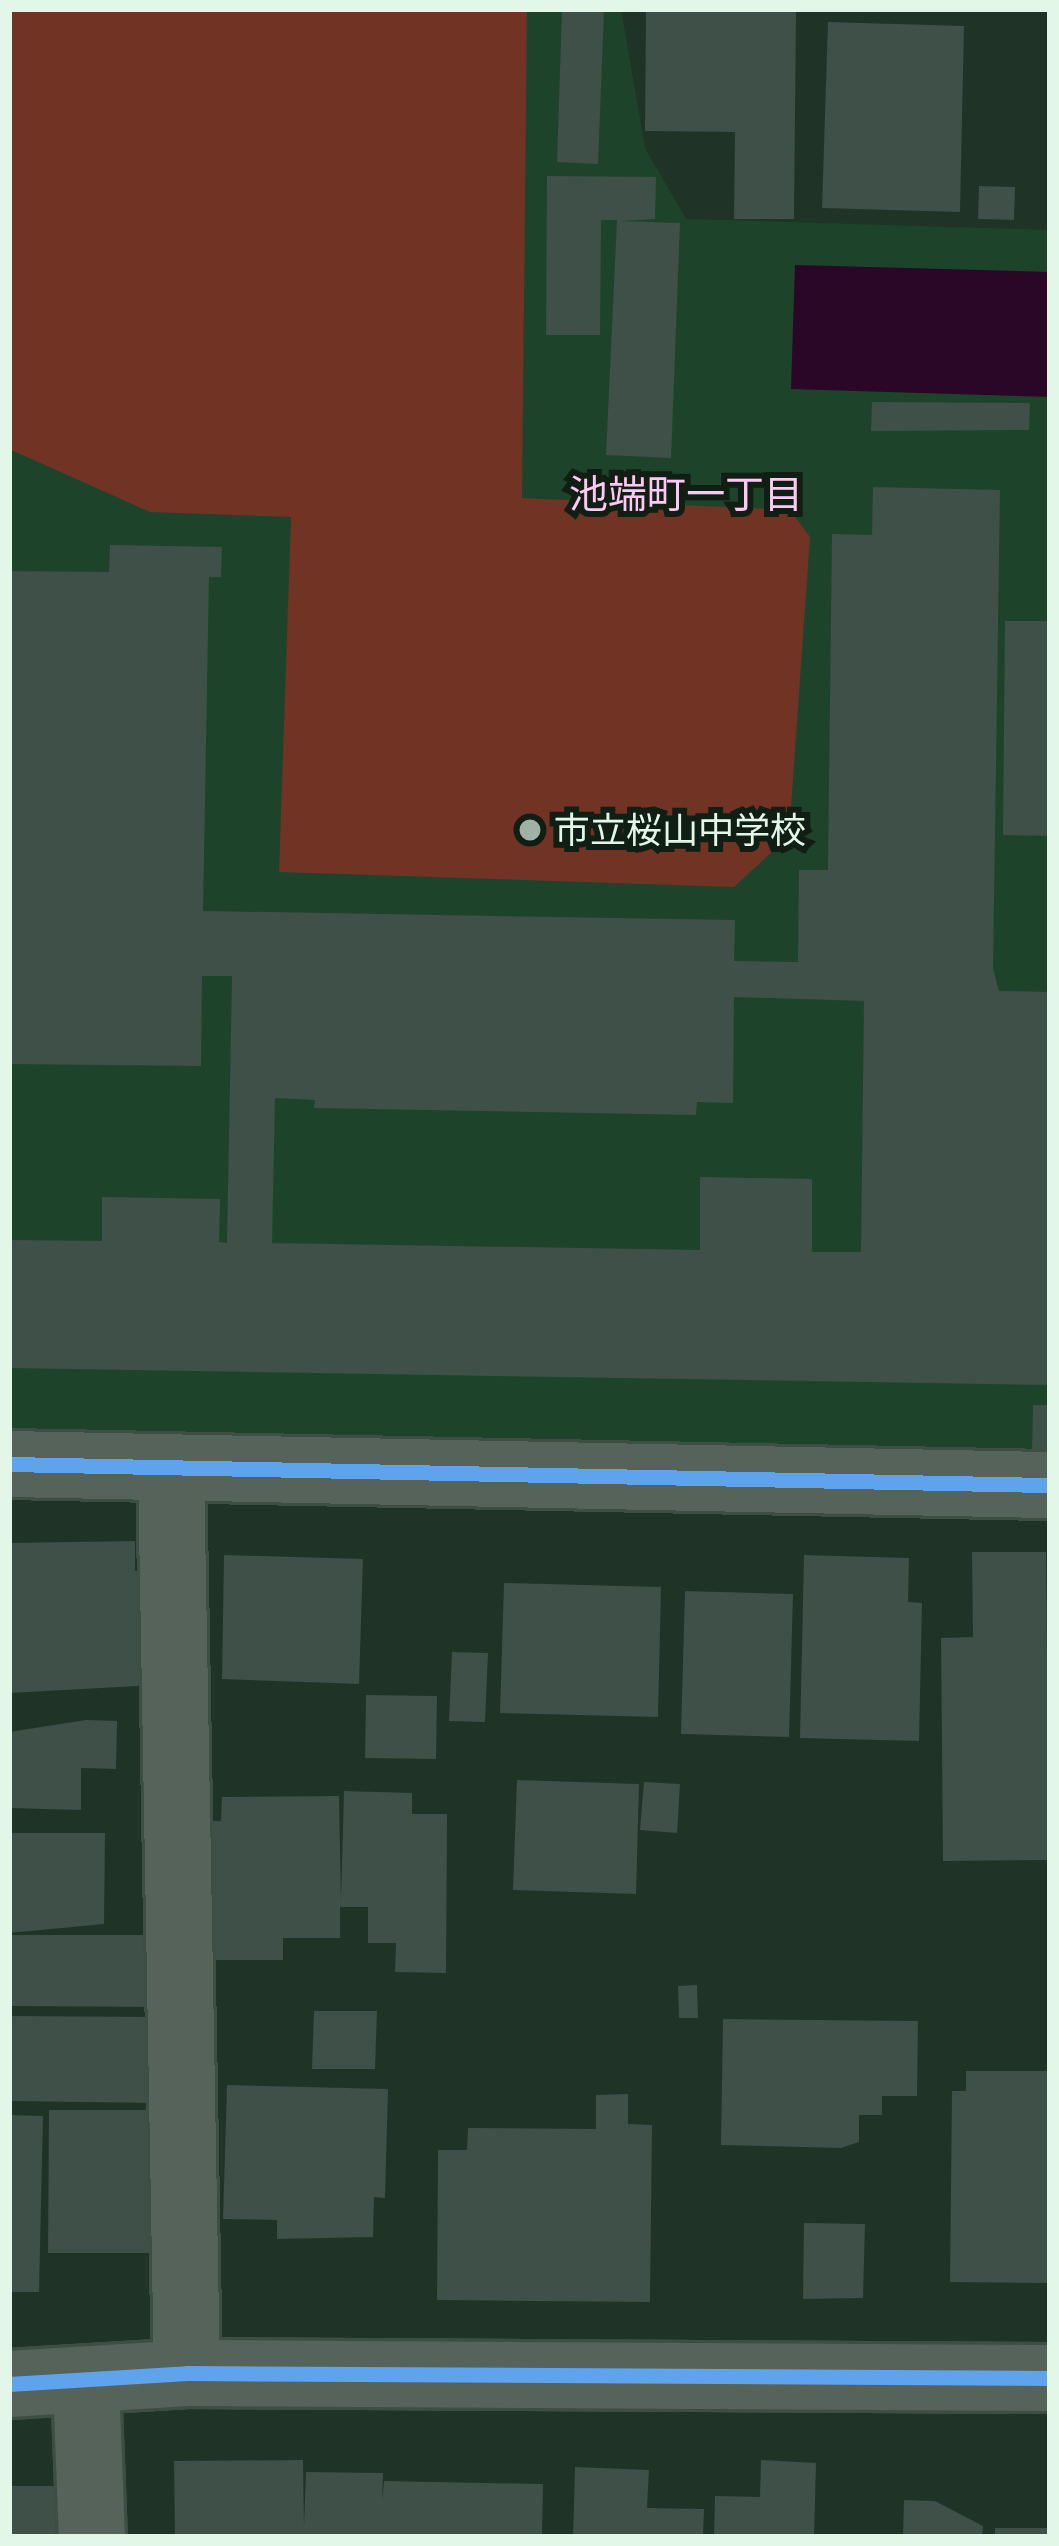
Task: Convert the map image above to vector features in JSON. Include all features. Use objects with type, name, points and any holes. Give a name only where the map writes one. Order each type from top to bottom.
[{"type":"street","points":[[9,1464],[1050,1485]]},
{"type":"street","points":[[172,1469],[187,2373]]},
{"type":"street","points":[[9,2384],[86,2383],[187,2373],[1050,2378]]},
{"type":"street","points":[[86,2383],[92,2537]]},
{"type":"shaded area","name":"市立桜山中学校","points":[[9,9],[621,9],[645,148],[686,219],[1050,230],[1050,1453],[9,1430]]},
{"type":"shaded area","points":[[9,9],[527,9],[522,498],[790,510],[810,537],[789,836],[734,887],[279,872],[291,517],[150,512],[9,449]]},
{"type":"shaded area","points":[[795,265],[1050,272],[1050,397],[791,389]]},
{"type":"building","points":[[562,9],[604,9],[598,164],[557,162]]},
{"type":"building","points":[[646,9],[796,9],[794,219],[734,219],[735,132],[645,131]]},
{"type":"building","points":[[828,22],[964,26],[960,212],[822,208]]},
{"type":"building","points":[[547,176],[656,177],[655,219],[621,221],[680,223],[671,458],[606,455],[617,220],[601,220],[600,335],[546,335]]},
{"type":"building","points":[[979,186],[1015,187],[1014,220],[978,219]]},
{"type":"building","points":[[872,402],[1030,403],[1029,430],[871,431]]},
{"type":"building","points":[[873,487],[1000,490],[993,969],[999,991],[1050,992],[1050,1385],[9,1368],[9,1240],[102,1241],[102,1197],[220,1199],[219,1242],[227,1243],[232,976],[202,976],[201,1066],[9,1064],[9,571],[109,572],[110,545],[222,547],[221,577],[209,577],[203,911],[735,920],[734,961],[798,962],[799,870],[828,870],[832,534],[872,535]],"holes":[[[734,997],[864,1001],[861,1252],[812,1252],[812,1179],[700,1177],[700,1250],[272,1243],[275,1098],[315,1100],[314,1108],[696,1115],[697,1102],[733,1103]]]},
{"type":"building","points":[[1005,621],[1050,621],[1050,836],[1003,835]]},
{"type":"building","points":[[1033,1405],[1050,1405],[1050,1451],[1032,1451]]},
{"type":"building","points":[[135,1541],[135,1571],[154,1571],[156,1685],[9,1693],[9,1543]]},
{"type":"building","points":[[972,1552],[1046,1552],[1049,1860],[943,1861],[941,1638],[973,1637]]},
{"type":"building","points":[[224,1555],[363,1559],[359,1684],[222,1679]]},
{"type":"building","points":[[804,1555],[909,1558],[908,1602],[922,1603],[919,1741],[800,1738]]},
{"type":"building","points":[[504,1583],[661,1587],[658,1717],[500,1713]]},
{"type":"building","points":[[685,1591],[793,1594],[789,1737],[681,1734]]},
{"type":"building","points":[[452,1652],[488,1653],[485,1722],[449,1721]]},
{"type":"building","points":[[366,1695],[437,1696],[436,1759],[365,1758]]},
{"type":"building","points":[[86,1720],[117,1721],[116,1769],[81,1768],[81,1810],[9,1808],[9,1732]]},
{"type":"building","points":[[517,1780],[639,1784],[636,1894],[513,1890]]},
{"type":"building","points":[[644,1782],[680,1784],[677,1833],[640,1830]]},
{"type":"building","points":[[344,1791],[412,1793],[412,1814],[447,1814],[446,1973],[395,1972],[396,1943],[368,1943],[368,1907],[340,1907],[340,1938],[283,1938],[283,1960],[208,1960],[208,1821],[221,1821],[222,1797],[339,1796],[341,1901]]},
{"type":"building","points":[[9,1833],[105,1833],[104,1924],[9,1933]]},
{"type":"building","points":[[9,1935],[157,1935],[156,2007],[9,2006]]},
{"type":"building","points":[[697,1985],[698,2018],[679,2018],[678,1986]]},
{"type":"building","points":[[314,2011],[377,2011],[375,2069],[312,2069]]},
{"type":"building","points":[[9,2016],[158,2017],[158,2103],[9,2101]]},
{"type":"building","points":[[723,2019],[918,2021],[917,2096],[882,2096],[882,2115],[859,2115],[859,2142],[841,2148],[721,2145]]},
{"type":"building","points":[[966,2071],[1050,2071],[1050,2283],[950,2282],[952,2091],[966,2091]]},
{"type":"building","points":[[227,2085],[388,2089],[385,2198],[374,2197],[373,2237],[277,2239],[277,2220],[223,2219]]},
{"type":"building","points":[[628,2094],[628,2124],[652,2125],[650,2302],[437,2300],[438,2150],[467,2150],[468,2128],[596,2129],[596,2095]]},
{"type":"building","points":[[49,2110],[158,2110],[158,2253],[48,2253]]},
{"type":"building","points":[[9,2115],[43,2116],[39,2292],[9,2292]]},
{"type":"building","points":[[804,2223],[865,2224],[863,2298],[803,2299]]},
{"type":"building","points":[[303,2460],[304,2526],[306,2472],[383,2473],[382,2502],[384,2481],[543,2484],[542,2537],[175,2537],[174,2461]]},
{"type":"building","points":[[761,2460],[816,2463],[814,2537],[714,2537],[715,2496],[760,2497]]},
{"type":"building","points":[[575,2467],[649,2470],[647,2508],[704,2509],[703,2537],[573,2537]]},
{"type":"building","points":[[9,2486],[69,2486],[68,2537],[9,2537]]},
{"type":"building","points":[[904,2500],[935,2501],[983,2526],[982,2537],[903,2537]]},
{"type":"building","points":[[995,2528],[1050,2528],[1050,2537],[995,2537]]},
{"type":"cycle path","points":[[9,1464],[1050,1485]]},
{"type":"cycle path","points":[[9,2384],[187,2373],[1050,2378]]},
{"type":"place","name":"市立桜山中学校","points":[[530,830]]},
{"type":"district","name":"池端町一丁目","points":[[686,494]]}]
